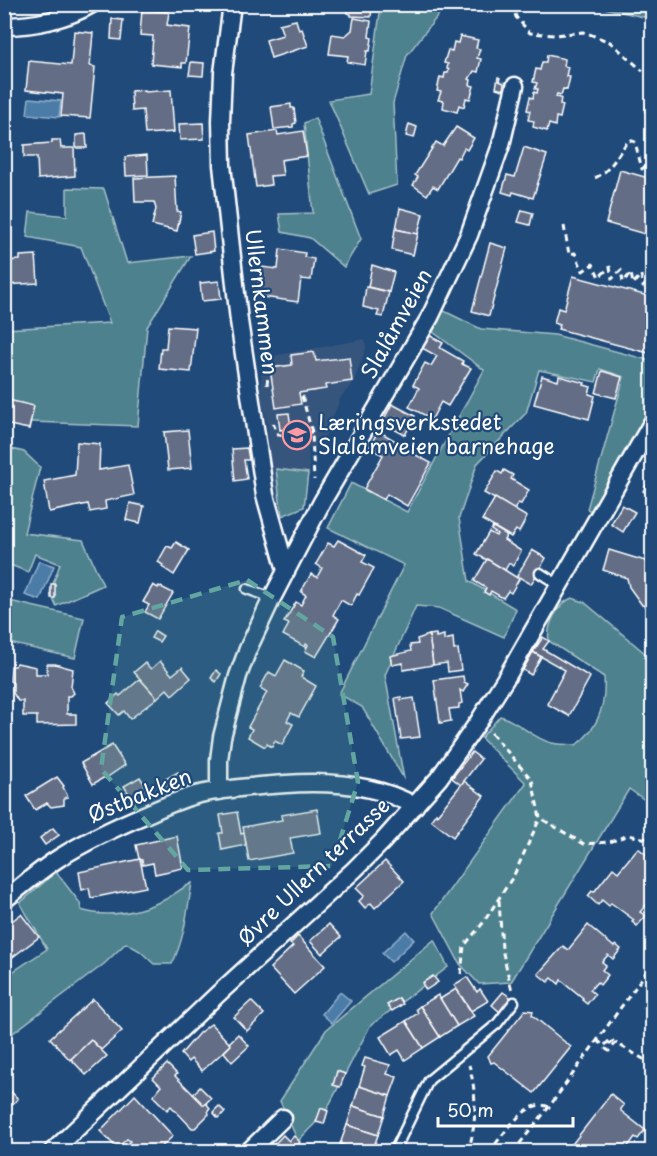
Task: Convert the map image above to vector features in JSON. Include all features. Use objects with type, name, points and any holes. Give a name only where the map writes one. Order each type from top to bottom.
[{"type":"street","points":[[4,26],[55,19],[81,11],[92,4]]},
{"type":"street","name":"Ullernkammen","points":[[232,4],[223,73],[222,165],[239,321],[265,495],[286,570]]},
{"type":"street","name":"Slalåmveien","points":[[286,570],[321,502],[430,317],[469,235],[501,145],[515,86]]},
{"type":"street","name":"Øvre Ullern terrasse","points":[[52,1152],[218,994],[354,870],[439,778],[509,674],[652,423]]},
{"type":"street","points":[[219,791],[222,737],[238,676],[286,570]]},
{"type":"street","name":"Østbakken","points":[[4,900],[57,860],[93,838],[175,802],[219,791],[250,786],[334,784],[382,791],[415,806]]},
{"type":"street","points":[[248,1152],[284,1118]]},
{"type":"lane","points":[[540,573],[559,585]]},
{"type":"lane","points":[[247,590],[272,598]]},
{"type":"lane","points":[[394,1152],[429,1080],[497,1024],[514,1002]]},
{"type":"path","points":[[512,4],[516,17],[530,33],[555,35],[584,32],[610,42],[643,71]]},
{"type":"path","points":[[595,178],[613,164],[629,141],[635,142],[642,169],[651,161],[652,166]]},
{"type":"path","points":[[564,226],[568,254],[576,253],[583,271],[593,264],[599,277],[610,267],[612,279],[621,270],[623,282],[631,273],[633,284],[641,275],[644,287],[651,278],[652,284]]},
{"type":"path","points":[[266,393],[268,375]]},
{"type":"path","points":[[302,396],[312,432],[314,479],[321,502]]},
{"type":"path","points":[[271,418],[278,435],[312,432]]},
{"type":"path","points":[[461,974],[464,946],[483,923],[514,875],[540,818],[532,780],[479,721]]},
{"type":"path","points":[[540,818],[584,844],[610,842],[628,835],[652,840]]},
{"type":"path","points":[[499,898],[502,949],[514,1002]]},
{"type":"path","points":[[513,1152],[549,1107],[645,974],[652,960]]},
{"type":"path","points":[[597,1040],[604,1046],[610,1039],[613,1041],[606,1049],[609,1051],[616,1043],[652,1064]]},
{"type":"path","points":[[465,1052],[473,1080],[476,1112],[468,1152]]},
{"type":"path","points":[[489,1152],[525,1110],[536,1105],[549,1107]]},
{"type":"path","points":[[648,1152],[652,1147]]},
{"type":"highlighted area","points":[[247,580],[333,637],[358,782],[332,866],[188,870],[101,769],[122,617]]},
{"type":"shaded area","points":[[29,98],[61,101],[59,117],[27,114]]},
{"type":"shaded area","name":"Læringsverkstedet Slalåmveien barnehage","points":[[365,339],[366,348],[354,382],[341,397],[321,447],[308,448],[310,475],[304,484],[306,502],[296,509],[283,510],[279,507],[270,461],[267,423],[261,396],[261,358]]},
{"type":"shaded area","points":[[39,561],[54,566],[40,600],[25,595]]},
{"type":"shaded area","points":[[406,931],[414,940],[391,962],[382,953]]},
{"type":"shaded area","points":[[340,992],[351,1001],[332,1023],[322,1014]]},
{"type":"green space","points":[[381,5],[445,5],[407,55],[393,103],[397,185],[369,194],[329,100],[369,94]]},
{"type":"green space","points":[[592,5],[652,5],[652,19]]},
{"type":"green space","points":[[315,118],[361,239],[344,267],[310,238],[282,232],[279,214],[313,213],[304,123]]},
{"type":"green space","points":[[67,188],[104,189],[127,263],[191,256],[147,327],[138,426],[5,421],[5,329],[110,323],[81,247],[27,237],[30,212],[67,216]]},
{"type":"green space","points":[[442,310],[481,329],[555,335],[652,361],[652,413],[595,513],[587,509],[624,377],[600,369],[596,382],[539,370],[526,413],[477,464],[459,518],[469,581],[516,609],[504,637],[439,608],[416,606],[385,675],[404,779],[362,707],[339,694],[404,565],[328,528],[351,483],[407,512],[484,370],[433,332]]},
{"type":"green space","points":[[4,447],[24,452],[40,467],[24,533],[83,540],[103,585],[56,606],[50,592],[60,564],[35,554],[28,572],[5,563]]},
{"type":"green space","points":[[276,469],[308,473],[304,507],[282,516]]},
{"type":"green space","points":[[572,598],[584,602],[652,659],[652,805],[629,789],[511,982],[479,984],[460,964],[433,913],[526,783],[481,738],[500,716],[545,741],[576,745],[590,731],[599,715],[604,697],[604,677],[549,641],[549,629],[554,616],[562,605]]},
{"type":"green space","points":[[5,600],[84,618],[75,658],[5,642]]},
{"type":"green space","points":[[56,872],[80,903],[81,910],[102,914],[123,913],[144,908],[164,900],[192,883],[180,944],[172,964],[154,964],[140,951],[126,943],[104,964],[5,1039],[5,977],[47,949],[20,903]]},
{"type":"green space","points":[[434,940],[448,967],[370,1026],[325,1113],[298,1141],[280,1101],[326,1030]]},
{"type":"building","points":[[348,4],[372,8],[371,17],[351,16],[347,13]]},
{"type":"building","points":[[142,10],[169,12],[167,25],[190,28],[186,63],[182,63],[182,67],[151,64],[153,36],[140,35]]},
{"type":"building","points":[[354,18],[371,21],[369,37],[372,38],[365,65],[347,62],[348,56],[329,54],[332,34],[345,36],[352,30]]},
{"type":"building","points":[[112,19],[123,20],[121,40],[111,39]]},
{"type":"building","points":[[296,20],[308,46],[271,58],[266,40],[283,35],[279,24]]},
{"type":"building","points":[[74,31],[93,33],[90,66],[95,67],[90,118],[61,116],[63,94],[26,90],[29,61],[71,65]]},
{"type":"building","points":[[460,36],[478,40],[476,48],[480,49],[477,58],[481,59],[478,72],[474,71],[469,79],[471,80],[470,85],[474,86],[470,99],[466,98],[464,107],[459,105],[457,112],[443,108],[444,101],[438,100],[441,92],[437,91],[440,77],[444,78],[445,73],[449,70],[447,69],[448,64],[444,63],[448,50],[452,51],[454,42],[458,43]]},
{"type":"building","points":[[547,55],[565,59],[564,66],[568,67],[566,76],[570,77],[567,90],[563,89],[561,95],[557,94],[556,97],[561,98],[560,104],[563,105],[560,118],[556,117],[555,126],[549,124],[547,131],[533,127],[534,121],[528,120],[530,111],[527,110],[530,97],[533,98],[534,92],[537,93],[538,89],[535,89],[537,83],[533,82],[536,69],[540,70],[542,62],[546,62]]},
{"type":"building","points":[[191,62],[204,63],[203,76],[189,75]]},
{"type":"building","points":[[498,77],[499,81],[504,83],[503,90],[496,88]]},
{"type":"building","points":[[652,83],[652,118],[649,118],[650,113],[645,112]]},
{"type":"building","points":[[145,90],[145,92],[171,90],[174,132],[145,134],[143,110],[132,111],[131,91]]},
{"type":"building","points":[[4,99],[11,99],[11,119],[4,119]]},
{"type":"building","points":[[291,104],[291,108],[294,108],[296,123],[293,127],[274,129],[271,107]]},
{"type":"building","points":[[203,123],[204,139],[180,140],[179,124]]},
{"type":"building","points":[[409,124],[417,127],[414,138],[406,136]]},
{"type":"building","points":[[456,127],[474,138],[467,150],[464,148],[459,158],[457,157],[438,189],[433,186],[427,195],[413,185],[418,177],[415,175],[436,142],[443,146]]},
{"type":"building","points":[[277,131],[278,135],[303,131],[307,156],[281,160],[283,175],[270,176],[271,185],[256,187],[249,135]]},
{"type":"building","points":[[86,134],[87,148],[76,148],[76,135]]},
{"type":"building","points":[[52,140],[60,140],[61,148],[74,148],[75,176],[38,179],[37,157],[24,157],[24,145],[52,143]]},
{"type":"building","points":[[524,147],[547,155],[533,198],[513,192],[512,195],[502,192],[507,175],[515,177]]},
{"type":"building","points":[[147,155],[148,175],[126,176],[125,157]]},
{"type":"building","points":[[620,170],[652,179],[652,236],[606,223]]},
{"type":"building","points":[[175,176],[177,211],[181,212],[177,231],[152,225],[156,209],[154,202],[135,202],[134,178]]},
{"type":"building","points":[[400,208],[423,214],[418,234],[396,229]]},
{"type":"building","points":[[522,210],[533,213],[530,225],[518,222]]},
{"type":"building","points":[[395,229],[418,234],[413,255],[392,250]]},
{"type":"building","points":[[212,232],[214,251],[195,254],[192,235]]},
{"type":"building","points":[[490,243],[507,248],[489,316],[472,311]]},
{"type":"building","points":[[280,249],[305,253],[304,257],[314,259],[311,280],[301,279],[298,302],[256,296],[261,267],[278,269]]},
{"type":"building","points":[[36,255],[38,283],[4,285],[4,261],[20,260],[20,256]]},
{"type":"building","points":[[372,265],[394,272],[389,292],[368,287]]},
{"type":"building","points":[[573,276],[652,297],[652,354],[558,329],[560,325],[554,323],[558,308],[564,310]]},
{"type":"building","points":[[219,281],[221,299],[202,301],[200,283]]},
{"type":"building","points":[[366,287],[389,292],[383,317],[377,316],[379,311],[363,307]]},
{"type":"building","points":[[168,326],[196,328],[191,372],[159,369],[161,348],[166,348]]},
{"type":"building","points":[[429,335],[443,343],[440,348],[471,368],[448,406],[441,402],[432,419],[409,407],[419,388],[413,385],[425,363],[431,366],[437,356],[422,348]]},
{"type":"building","points":[[314,352],[316,361],[349,357],[352,381],[325,385],[326,389],[299,393],[301,404],[276,408],[270,368],[292,365],[291,355]]},
{"type":"building","points":[[602,371],[622,377],[616,398],[596,393]]},
{"type":"building","points":[[542,376],[558,381],[559,376],[585,383],[584,385],[591,387],[589,394],[595,396],[589,419],[534,404]]},
{"type":"building","points":[[4,399],[34,406],[29,429],[4,424]]},
{"type":"building","points":[[392,404],[415,416],[405,435],[382,423]]},
{"type":"building","points":[[289,413],[291,428],[280,430],[278,414]]},
{"type":"building","points":[[188,430],[192,468],[168,470],[164,432]]},
{"type":"building","points":[[378,431],[396,441],[395,444],[431,463],[407,506],[387,494],[384,500],[364,489],[383,455],[369,448]]},
{"type":"building","points":[[77,442],[100,444],[99,470],[128,465],[134,495],[105,501],[106,509],[90,512],[88,504],[49,512],[44,481],[75,475]]},
{"type":"building","points":[[247,448],[249,460],[244,460],[247,479],[235,481],[232,449]]},
{"type":"building","points":[[504,470],[513,475],[511,479],[529,490],[521,504],[518,503],[514,510],[484,493],[497,471],[502,474]]},
{"type":"building","points":[[652,475],[652,497],[643,491]]},
{"type":"building","points":[[495,498],[527,517],[519,532],[516,530],[511,537],[482,520]]},
{"type":"building","points":[[130,503],[144,506],[140,523],[126,520]]},
{"type":"building","points":[[622,505],[635,512],[623,532],[611,524]]},
{"type":"building","points":[[493,527],[507,535],[504,540],[521,551],[513,566],[509,563],[505,570],[476,554],[489,532],[496,536],[497,534],[491,530]]},
{"type":"building","points":[[338,540],[366,555],[362,562],[374,568],[351,606],[341,600],[333,615],[339,619],[316,657],[305,651],[308,645],[306,644],[305,647],[283,635],[289,624],[284,622],[296,602],[301,605],[306,595],[301,592],[311,574],[317,577],[322,568],[316,564],[328,543],[334,546]]},
{"type":"building","points":[[176,542],[189,550],[174,575],[158,562],[167,546],[172,548]]},
{"type":"building","points":[[532,550],[546,558],[531,584],[517,576]]},
{"type":"building","points":[[609,550],[652,563],[652,595],[649,607],[642,605],[629,587],[627,578],[603,570]]},
{"type":"building","points":[[487,559],[519,579],[511,593],[508,591],[503,598],[491,591],[489,595],[484,592],[486,588],[474,581]]},
{"type":"building","points":[[51,584],[55,584],[55,598],[51,598]]},
{"type":"building","points":[[153,585],[173,593],[158,619],[145,612],[149,605],[143,602]]},
{"type":"building","points":[[155,631],[163,636],[159,642],[151,638]]},
{"type":"building","points":[[436,634],[436,637],[444,635],[444,640],[453,638],[454,650],[458,649],[461,670],[448,672],[447,663],[433,665],[429,635]]},
{"type":"building","points":[[429,635],[433,665],[403,670],[403,663],[392,665],[390,656],[411,651],[410,645],[418,644],[417,639]]},
{"type":"building","points":[[543,637],[549,641],[543,649],[590,677],[569,716],[547,704],[565,670],[533,652]]},
{"type":"building","points":[[533,652],[541,657],[531,675],[523,670]]},
{"type":"building","points":[[285,660],[304,671],[301,677],[316,686],[299,717],[291,713],[287,721],[293,724],[282,745],[275,741],[272,747],[267,744],[265,747],[248,737],[252,729],[248,727],[267,692],[260,688],[269,672],[276,676]]},
{"type":"building","points":[[160,661],[172,675],[182,667],[191,678],[172,695],[167,689],[157,698],[134,672],[145,663],[151,669]]},
{"type":"building","points":[[17,663],[36,667],[36,674],[47,674],[47,664],[73,669],[71,687],[74,693],[67,696],[67,714],[76,714],[76,724],[37,725],[37,716],[23,716],[23,701],[18,701],[13,693],[13,683],[10,681],[11,666]]},
{"type":"building","points":[[216,670],[221,674],[216,682],[211,678]]},
{"type":"building","points":[[463,676],[464,682],[468,684],[463,692],[460,690],[462,703],[459,704],[459,708],[449,709],[451,721],[440,723],[434,680]]},
{"type":"building","points":[[140,679],[157,698],[130,719],[124,711],[119,715],[108,703]]},
{"type":"building","points":[[401,697],[401,700],[414,698],[420,737],[401,739],[395,698]]},
{"type":"building","points":[[112,745],[125,765],[93,784],[81,763]]},
{"type":"building","points":[[472,752],[481,759],[461,785],[452,778]]},
{"type":"building","points":[[178,772],[183,781],[167,791],[162,781]]},
{"type":"building","points":[[57,777],[68,797],[64,798],[64,805],[51,807],[47,803],[35,810],[26,796]]},
{"type":"building","points":[[140,777],[150,793],[134,802],[124,786]]},
{"type":"building","points":[[464,781],[484,796],[453,837],[431,820]]},
{"type":"building","points":[[317,809],[321,833],[290,838],[293,853],[249,861],[243,827],[282,820],[281,815]]},
{"type":"building","points":[[237,812],[241,834],[244,833],[246,845],[222,850],[219,833],[223,833],[220,815]]},
{"type":"building","points":[[53,828],[59,835],[45,845],[40,838]]},
{"type":"building","points":[[177,836],[183,868],[155,874],[153,863],[143,865],[136,845]]},
{"type":"building","points":[[638,848],[652,859],[652,905],[651,907],[647,904],[640,912],[646,916],[637,926],[632,922],[634,920],[611,903],[609,906],[602,900],[598,905],[588,896],[592,891],[594,892],[613,868],[618,872]]},
{"type":"building","points":[[140,859],[146,887],[91,898],[89,888],[82,890],[79,872]]},
{"type":"building","points":[[385,861],[404,881],[375,908],[371,903],[365,908],[359,901],[364,896],[356,888]]},
{"type":"building","points":[[21,914],[39,937],[4,961],[4,927]]},
{"type":"building","points":[[329,924],[341,937],[322,954],[310,941]]},
{"type":"building","points":[[588,925],[614,947],[616,945],[621,949],[613,959],[608,955],[602,962],[606,965],[602,970],[608,975],[600,985],[597,982],[590,990],[595,994],[587,1004],[561,980],[559,984],[552,978],[548,982],[538,974],[563,946],[568,950]]},
{"type":"building","points":[[298,936],[325,966],[294,994],[270,968],[293,946],[290,944]]},
{"type":"building","points":[[433,976],[438,982],[426,990],[422,983]]},
{"type":"building","points":[[467,977],[477,992],[480,989],[488,1001],[471,1011],[454,985]]},
{"type":"building","points":[[456,989],[474,1016],[457,1026],[440,999]]},
{"type":"building","points":[[503,992],[513,999],[501,1013],[492,1005]]},
{"type":"building","points":[[652,994],[652,1013],[644,1007]]},
{"type":"building","points":[[438,995],[457,1026],[440,1037],[420,1006]]},
{"type":"building","points":[[399,998],[403,1004],[392,1011],[387,1005]]},
{"type":"building","points":[[93,999],[122,1031],[101,1050],[91,1040],[70,1060],[50,1038]]},
{"type":"building","points":[[251,1001],[264,1014],[247,1031],[234,1017]]},
{"type":"building","points":[[420,1006],[440,1037],[423,1048],[406,1021],[418,1013],[416,1009]]},
{"type":"building","points":[[525,1010],[533,1011],[532,1015],[571,1047],[534,1093],[494,1062],[491,1063],[488,1056]]},
{"type":"building","points":[[406,1021],[423,1048],[405,1060],[399,1050],[391,1055],[380,1037]]},
{"type":"building","points":[[211,1024],[231,1045],[202,1071],[191,1059],[188,1062],[181,1054],[199,1033]]},
{"type":"building","points":[[238,1034],[249,1046],[232,1062],[224,1052]]},
{"type":"building","points":[[91,1040],[107,1056],[86,1075],[71,1059]]},
{"type":"building","points":[[365,1058],[390,1065],[387,1074],[397,1077],[390,1096],[359,1086],[365,1067],[362,1066]]},
{"type":"building","points":[[167,1064],[177,1074],[175,1076],[204,1105],[206,1103],[210,1108],[209,1114],[195,1128],[192,1128],[171,1106],[167,1110],[153,1096],[161,1086],[153,1078]]},
{"type":"building","points":[[337,1071],[345,1074],[340,1087],[333,1085]]},
{"type":"building","points":[[4,1084],[18,1099],[4,1112]]},
{"type":"building","points":[[359,1086],[390,1096],[384,1116],[353,1106]]},
{"type":"building","points":[[200,1087],[211,1098],[204,1105],[193,1094]]},
{"type":"building","points":[[611,1094],[624,1105],[621,1111],[645,1130],[638,1139],[635,1137],[624,1152],[566,1152]]},
{"type":"building","points":[[135,1095],[173,1136],[156,1152],[136,1152],[127,1139],[117,1148],[100,1131]]},
{"type":"building","points":[[219,1106],[225,1112],[218,1118],[213,1112]]},
{"type":"building","points":[[353,1106],[384,1116],[378,1135],[347,1125]]},
{"type":"building","points":[[321,1108],[328,1111],[324,1124],[316,1122]]},
{"type":"building","points":[[347,1125],[378,1135],[372,1152],[363,1152],[340,1144]]},
{"type":"building","points":[[283,1135],[289,1141],[294,1136],[300,1142],[296,1147],[298,1149],[295,1152],[267,1152]]},
{"type":"place","name":"Læringsverkstedet Slalåmveien barnehage","points":[[297,435]]}]
